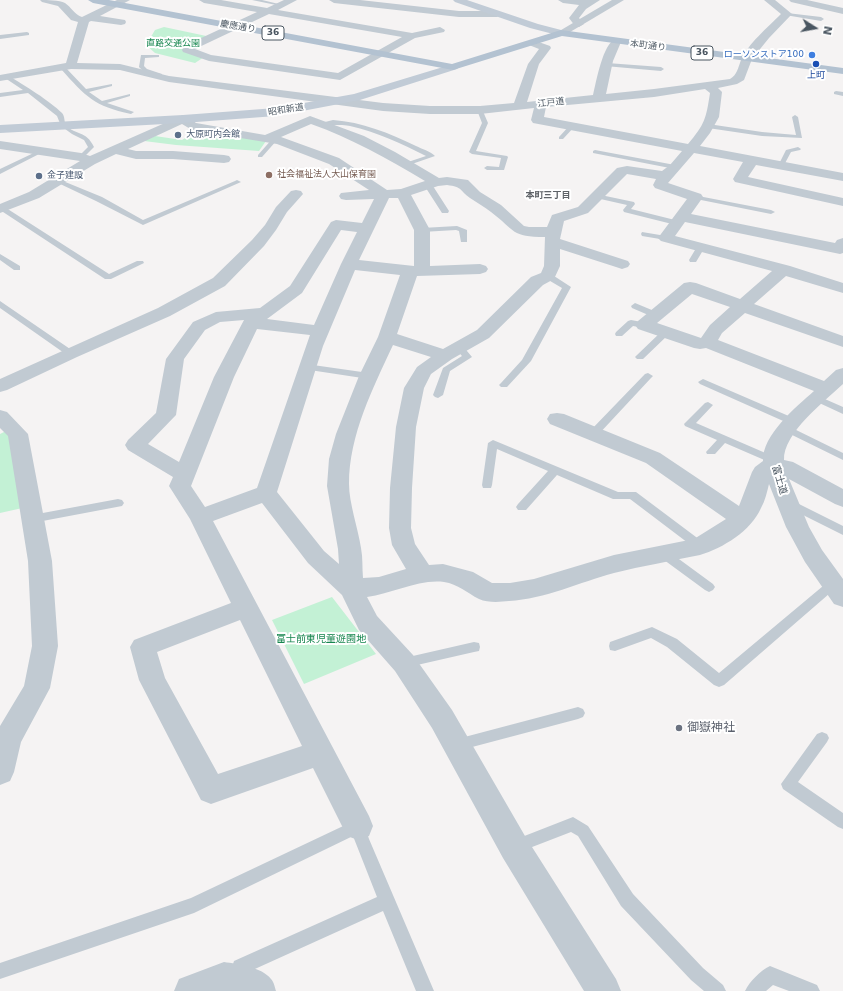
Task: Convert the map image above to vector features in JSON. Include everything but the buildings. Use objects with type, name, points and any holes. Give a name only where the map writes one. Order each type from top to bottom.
[{"type":"main road","name":"慶應通り","points":[[93,0],[120,2],[235,26],[453,67]]},
{"type":"main road","name":"本町通り","points":[[458,0],[561,34],[843,71]]},
{"type":"main road","name":"昭和新道","points":[[0,129],[183,119],[276,112],[340,101],[370,94],[561,34]]},
{"type":"street","points":[[45,0],[61,4],[75,18],[121,22]]},
{"type":"street","points":[[204,0],[266,12],[412,36]]},
{"type":"street","points":[[292,0],[188,48],[187,50],[209,58],[340,78],[412,36],[440,30]]},
{"type":"street","points":[[334,0],[459,14],[497,14]]},
{"type":"street","points":[[562,0],[591,1]]},
{"type":"street","points":[[561,34],[619,0]]},
{"type":"street","points":[[747,59],[765,36],[787,14],[769,0]]},
{"type":"street","points":[[794,0],[843,11]]},
{"type":"street","points":[[579,24],[574,18],[580,8],[591,1]]},
{"type":"street","points":[[67,67],[86,19],[120,2]]},
{"type":"street","points":[[599,97],[606,65],[616,42]]},
{"type":"street","points":[[519,106],[534,64],[546,48],[533,43]]},
{"type":"street","name":"江戸道","points":[[4,78],[67,67],[120,67],[154,76],[179,80],[404,109],[480,110],[708,86],[737,80],[740,78],[747,59]]},
{"type":"street","points":[[205,83],[238,62]]},
{"type":"street","points":[[708,86],[716,92],[712,117],[708,126],[691,149],[660,185],[696,197],[666,238],[697,253],[784,269],[843,288]]},
{"type":"street","points":[[541,104],[537,120],[843,177]]},
{"type":"street","points":[[1,208],[34,195],[58,181],[86,159],[116,150],[183,119],[192,126],[334,161],[393,193],[422,230],[422,265],[415,271],[387,338],[369,376],[346,434],[340,459],[338,486],[350,549],[350,589]]},
{"type":"street","points":[[267,144],[310,120],[376,147],[407,164],[432,184]]},
{"type":"street","points":[[0,145],[86,159]]},
{"type":"street","points":[[116,150],[136,155],[173,155],[224,159]]},
{"type":"street","points":[[751,160],[740,179],[843,202]]},
{"type":"street","points":[[420,575],[417,565],[404,546],[400,528],[401,488],[406,427],[414,388],[424,371],[452,351],[483,334],[537,281],[548,276],[552,266],[553,237],[557,218],[584,210],[622,171],[670,172]]},
{"type":"street","points":[[346,196],[393,193],[447,181],[463,183],[476,195],[496,208],[519,229],[553,237],[583,251],[622,264]]},
{"type":"street","points":[[266,493],[314,346],[366,228],[393,193]]},
{"type":"street","points":[[0,386],[70,353],[164,312],[219,282],[258,243],[271,227],[280,210],[296,194]]},
{"type":"street","points":[[678,220],[840,249],[843,243]]},
{"type":"street","points":[[358,826],[200,517],[180,486],[224,377],[258,318],[296,289],[336,225],[366,228]]},
{"type":"street","points":[[349,264],[415,271],[480,269]]},
{"type":"street","points":[[707,342],[716,329],[784,269]]},
{"type":"street","points":[[833,387],[707,342],[700,344],[665,333],[650,320],[690,287],[741,307],[843,342]]},
{"type":"street","points":[[185,475],[135,445],[166,414],[175,359],[199,326],[216,317],[258,318],[321,331]]},
{"type":"street","points":[[387,338],[452,351]]},
{"type":"street","name":"富士道","points":[[833,387],[791,425],[778,442],[773,462],[785,501],[801,536],[838,590]]},
{"type":"street","points":[[0,416],[18,434],[40,561],[45,646],[37,688],[7,740],[0,772]]},
{"type":"street","points":[[557,419],[653,458],[742,519]]},
{"type":"street","points":[[350,589],[378,586],[420,575],[443,573],[464,578],[488,592],[510,592],[534,588],[614,564],[700,546],[727,531],[742,519],[750,508],[763,472],[773,462],[843,499]]},
{"type":"street","points":[[200,517],[266,493]]},
{"type":"street","points":[[266,493],[316,557],[350,589],[368,623],[404,663],[442,719],[514,847],[604,991]]},
{"type":"street","points":[[247,607],[143,647],[152,680],[211,790],[320,753]]},
{"type":"street","points":[[191,991],[224,979],[246,982],[250,979]]},
{"type":"lane","points":[[254,0],[281,5]]},
{"type":"lane","points":[[787,14],[821,19]]},
{"type":"lane","points":[[0,37],[27,34]]},
{"type":"lane","points":[[157,56],[143,56],[141,66],[144,70],[179,80]]},
{"type":"lane","points":[[606,65],[661,69]]},
{"type":"lane","points":[[67,67],[86,91],[102,103],[131,112]]},
{"type":"lane","points":[[4,78],[29,91],[60,116],[64,125],[74,133],[87,139],[91,147],[86,159]]},
{"type":"lane","points":[[86,91],[110,85]]},
{"type":"lane","points":[[0,95],[29,91]]},
{"type":"lane","points":[[836,93],[843,94]]},
{"type":"lane","points":[[102,103],[128,95]]},
{"type":"lane","points":[[480,110],[485,123],[472,152],[505,157],[502,169],[487,168]]},
{"type":"lane","points":[[708,126],[762,134],[800,137],[795,117]]},
{"type":"lane","points":[[320,124],[329,121],[364,128],[394,137],[432,156],[407,164]]},
{"type":"lane","points":[[561,138],[572,126]]},
{"type":"lane","points":[[781,166],[788,151],[798,149]]},
{"type":"lane","points":[[0,172],[42,151]]},
{"type":"lane","points":[[595,152],[670,172]]},
{"type":"lane","points":[[58,181],[98,199],[143,223],[237,182]]},
{"type":"lane","points":[[432,184],[445,211]]},
{"type":"lane","points":[[599,196],[631,204],[627,210],[678,220]]},
{"type":"lane","points":[[696,197],[771,212]]},
{"type":"lane","points":[[1,208],[108,277],[140,263]]},
{"type":"lane","points":[[422,230],[457,228],[463,230],[464,240]]},
{"type":"lane","points":[[645,234],[666,238]]},
{"type":"lane","points":[[0,256],[17,268]]},
{"type":"lane","points":[[504,385],[526,361],[567,287],[548,276]]},
{"type":"lane","points":[[0,304],[70,353]]},
{"type":"lane","points":[[635,306],[650,320]]},
{"type":"lane","points":[[620,334],[631,323],[650,320]]},
{"type":"lane","points":[[640,357],[665,333]]},
{"type":"lane","points":[[438,395],[446,370],[467,357],[452,351]]},
{"type":"lane","points":[[306,367],[369,376]]},
{"type":"lane","points":[[593,434],[648,376]]},
{"type":"lane","points":[[703,382],[791,425],[843,457]]},
{"type":"lane","points":[[833,387],[843,411]]},
{"type":"lane","points":[[708,405],[689,424],[773,462]]},
{"type":"lane","points":[[711,452],[723,439]]},
{"type":"lane","points":[[487,485],[493,443],[617,496],[632,495],[700,546]]},
{"type":"lane","points":[[522,507],[556,469]]},
{"type":"lane","points":[[785,501],[843,531]]},
{"type":"lane","points":[[32,519],[118,503]]},
{"type":"lane","points":[[664,554],[709,587]]},
{"type":"lane","points":[[615,646],[652,632],[672,643],[718,681],[838,590]]},
{"type":"lane","points":[[404,663],[474,647]]},
{"type":"lane","points":[[456,745],[578,713]]},
{"type":"lane","points":[[822,738],[788,784],[843,822]]},
{"type":"lane","points":[[514,847],[573,824],[583,831],[627,900],[697,974],[717,991]]},
{"type":"lane","points":[[0,971],[194,905],[358,826],[361,839],[424,991]]},
{"type":"lane","points":[[250,979],[386,901]]},
{"type":"lane","points":[[754,991],[770,975],[811,991]]},
{"type":"green space","name":"直路交通公園","points":[[164,27],[211,37],[188,48],[204,57],[195,63],[155,53],[146,45],[155,30]]},
{"type":"green space","points":[[197,131],[266,141],[259,151],[176,145],[144,141],[155,136],[182,140]]},
{"type":"green space","points":[[6,431],[15,443],[27,507],[0,513],[0,434]]},
{"type":"green space","name":"富士前東児童遊園地","points":[[332,597],[376,654],[304,684],[272,620]]},
{"type":"place","name":"ローソンストア100","points":[[812,55]]},
{"type":"place","name":"上町","points":[[816,64]]},
{"type":"place","name":"大原町内会館","points":[[178,135]]},
{"type":"place","name":"社会福祉法人大山保育園","points":[[269,175]]},
{"type":"place","name":"金子建設","points":[[39,176]]},
{"type":"place","name":"御嶽神社","points":[[679,728]]},
{"type":"district","name":"本町三丁目","points":[[548,196]]}]
